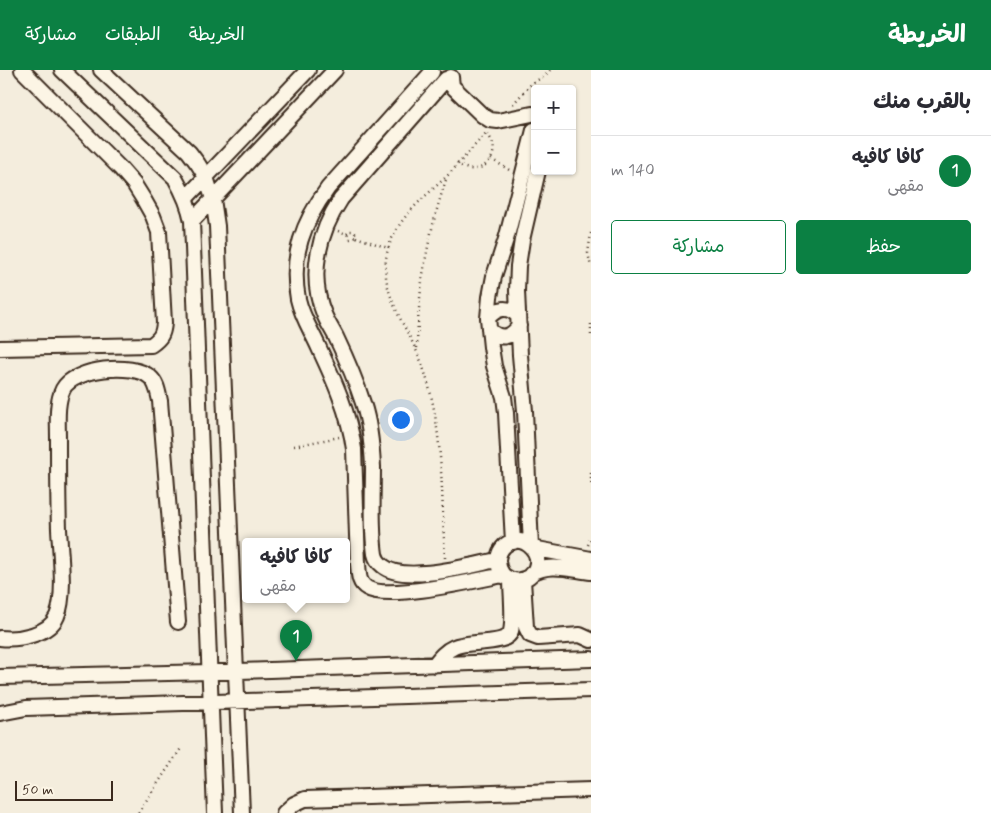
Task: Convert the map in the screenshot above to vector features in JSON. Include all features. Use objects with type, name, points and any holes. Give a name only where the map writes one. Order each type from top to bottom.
[{"type":"street","points":[[0,348],[152,345],[159,340],[163,333],[164,322],[159,232],[153,216],[134,184],[120,168],[22,70]]},
{"type":"street","points":[[62,70],[175,178],[186,198],[192,222],[215,813]]},
{"type":"street","points":[[101,70],[189,152],[206,177],[213,199],[217,236],[242,813]]},
{"type":"street","points":[[186,198],[308,70]]},
{"type":"street","points":[[192,222],[335,70]]},
{"type":"street","points":[[452,75],[438,77],[432,71],[328,188],[314,208],[303,229],[297,252],[296,276],[301,308],[345,409],[352,434],[359,576],[364,586],[368,589],[379,591],[421,590],[517,577],[538,569],[550,567],[591,572]]},
{"type":"street","points":[[452,75],[452,86],[482,115],[490,120],[531,112]]},
{"type":"street","points":[[452,75],[422,106],[341,199],[325,228],[319,248],[316,270],[318,292],[324,314],[363,403],[370,430],[374,538],[376,555],[381,565],[386,569],[420,574],[497,560]]},
{"type":"street","points":[[410,96],[422,106]]},
{"type":"street","points":[[375,135],[388,146]]},
{"type":"street","points":[[513,542],[506,413],[504,397],[494,366],[489,323],[490,297],[494,276],[530,171]]},
{"type":"street","points":[[530,171],[518,266],[517,291],[532,548]]},
{"type":"street","points":[[328,188],[341,199]]},
{"type":"street","points":[[507,236],[522,240]]},
{"type":"street","points":[[506,308],[513,311],[518,321],[514,333],[501,337],[494,334],[489,323],[493,312],[506,308]]},
{"type":"street","points":[[319,347],[336,338]]},
{"type":"street","points":[[0,638],[8,639],[33,635],[48,627],[56,619],[60,608],[61,588],[58,502],[58,418],[61,395],[64,387],[71,380],[84,373],[103,370],[131,369],[149,376],[156,385],[160,401],[178,622]]},
{"type":"street","points":[[345,409],[363,403]]},
{"type":"street","points":[[506,413],[525,411]]},
{"type":"street","points":[[509,467],[528,467]]},
{"type":"street","points":[[355,480],[373,477]]},
{"type":"street","points":[[357,541],[374,538]]},
{"type":"street","points":[[517,577],[536,564],[535,553],[526,543],[513,542],[502,548],[497,560],[498,565],[517,577],[526,627],[530,635],[538,638],[580,635],[591,640]]},
{"type":"street","points":[[532,548],[591,559]]},
{"type":"street","points":[[358,564],[376,555]]},
{"type":"street","points":[[379,591],[386,569]]},
{"type":"street","points":[[434,665],[444,652],[455,646],[469,642],[500,641],[508,637],[512,630],[517,577]]},
{"type":"street","points":[[0,677],[591,659]]},
{"type":"street","points":[[0,713],[26,708],[591,690]]},
{"type":"street","points":[[284,813],[294,804],[305,799],[591,790]]},
{"type":"path","points":[[446,570],[436,416],[424,368],[417,350],[390,298],[385,270],[388,248],[394,233],[412,208],[448,175],[532,83],[545,76],[550,70]]},
{"type":"path","points":[[458,163],[466,169],[475,170],[484,166],[491,159],[493,145],[486,133]]},
{"type":"path","points":[[491,159],[530,171]]},
{"type":"path","points":[[417,350],[420,290],[424,261],[438,203],[448,175]]},
{"type":"path","points":[[591,233],[588,245],[591,267]]},
{"type":"path","points":[[356,236],[388,248]]},
{"type":"path","points":[[591,324],[591,339]]},
{"type":"path","points":[[294,446],[352,434]]},
{"type":"path","points":[[591,473],[591,486]]},
{"type":"path","points":[[138,813],[182,747]]},
{"type":"place","name":"كافا كافيه","points":[[296,661]]}]
